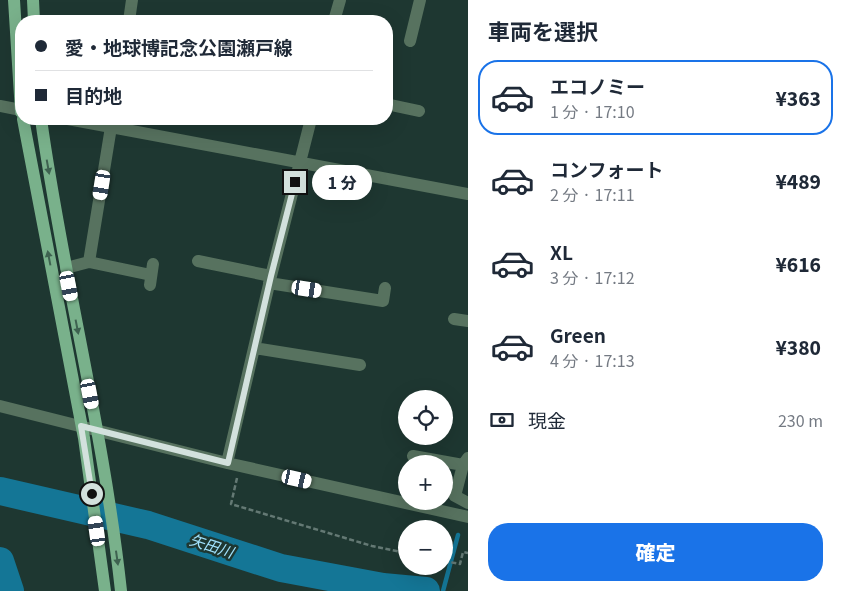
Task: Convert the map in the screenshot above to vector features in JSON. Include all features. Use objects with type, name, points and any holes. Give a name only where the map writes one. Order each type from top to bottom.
[{"type":"main road","points":[[14,0],[15,16]]},
{"type":"main road","points":[[33,0],[34,15]]},
{"type":"main road","points":[[23,125],[82,432],[105,589]]},
{"type":"main road","points":[[42,125],[66,268],[99,435],[121,590]]},
{"type":"street","points":[[130,15],[132,0]]},
{"type":"street","points":[[336,15],[340,0]]},
{"type":"street","points":[[410,40],[420,0]]},
{"type":"street","points":[[393,105],[419,111]]},
{"type":"street","points":[[0,106],[15,110]]},
{"type":"street","points":[[89,262],[112,125]]},
{"type":"street","points":[[121,125],[300,163],[468,194]]},
{"type":"street","points":[[228,463],[270,280],[310,125]]},
{"type":"street","points":[[198,261],[270,280],[383,301],[385,288]]},
{"type":"street","points":[[66,268],[89,262],[151,275]]},
{"type":"street","points":[[454,319],[468,321]]},
{"type":"street","points":[[254,348],[360,365]]},
{"type":"street","points":[[0,406],[82,432],[468,517]]},
{"type":"street","points":[[453,461],[466,462],[455,496],[468,503]]},
{"type":"path","points":[[236,484],[231,504],[372,546],[398,551]]},
{"type":"path","points":[[453,562],[460,564],[463,552],[468,553]]},
{"type":"waterway","name":"矢田川","points":[[0,491],[148,525],[281,568],[383,587],[426,591]]},
{"type":"waterway","points":[[443,591],[458,535]]},
{"type":"waterway","points":[[0,561],[10,591]]},
{"type":"route","points":[[92,494],[81,426],[228,463],[271,276],[295,182]]}]
